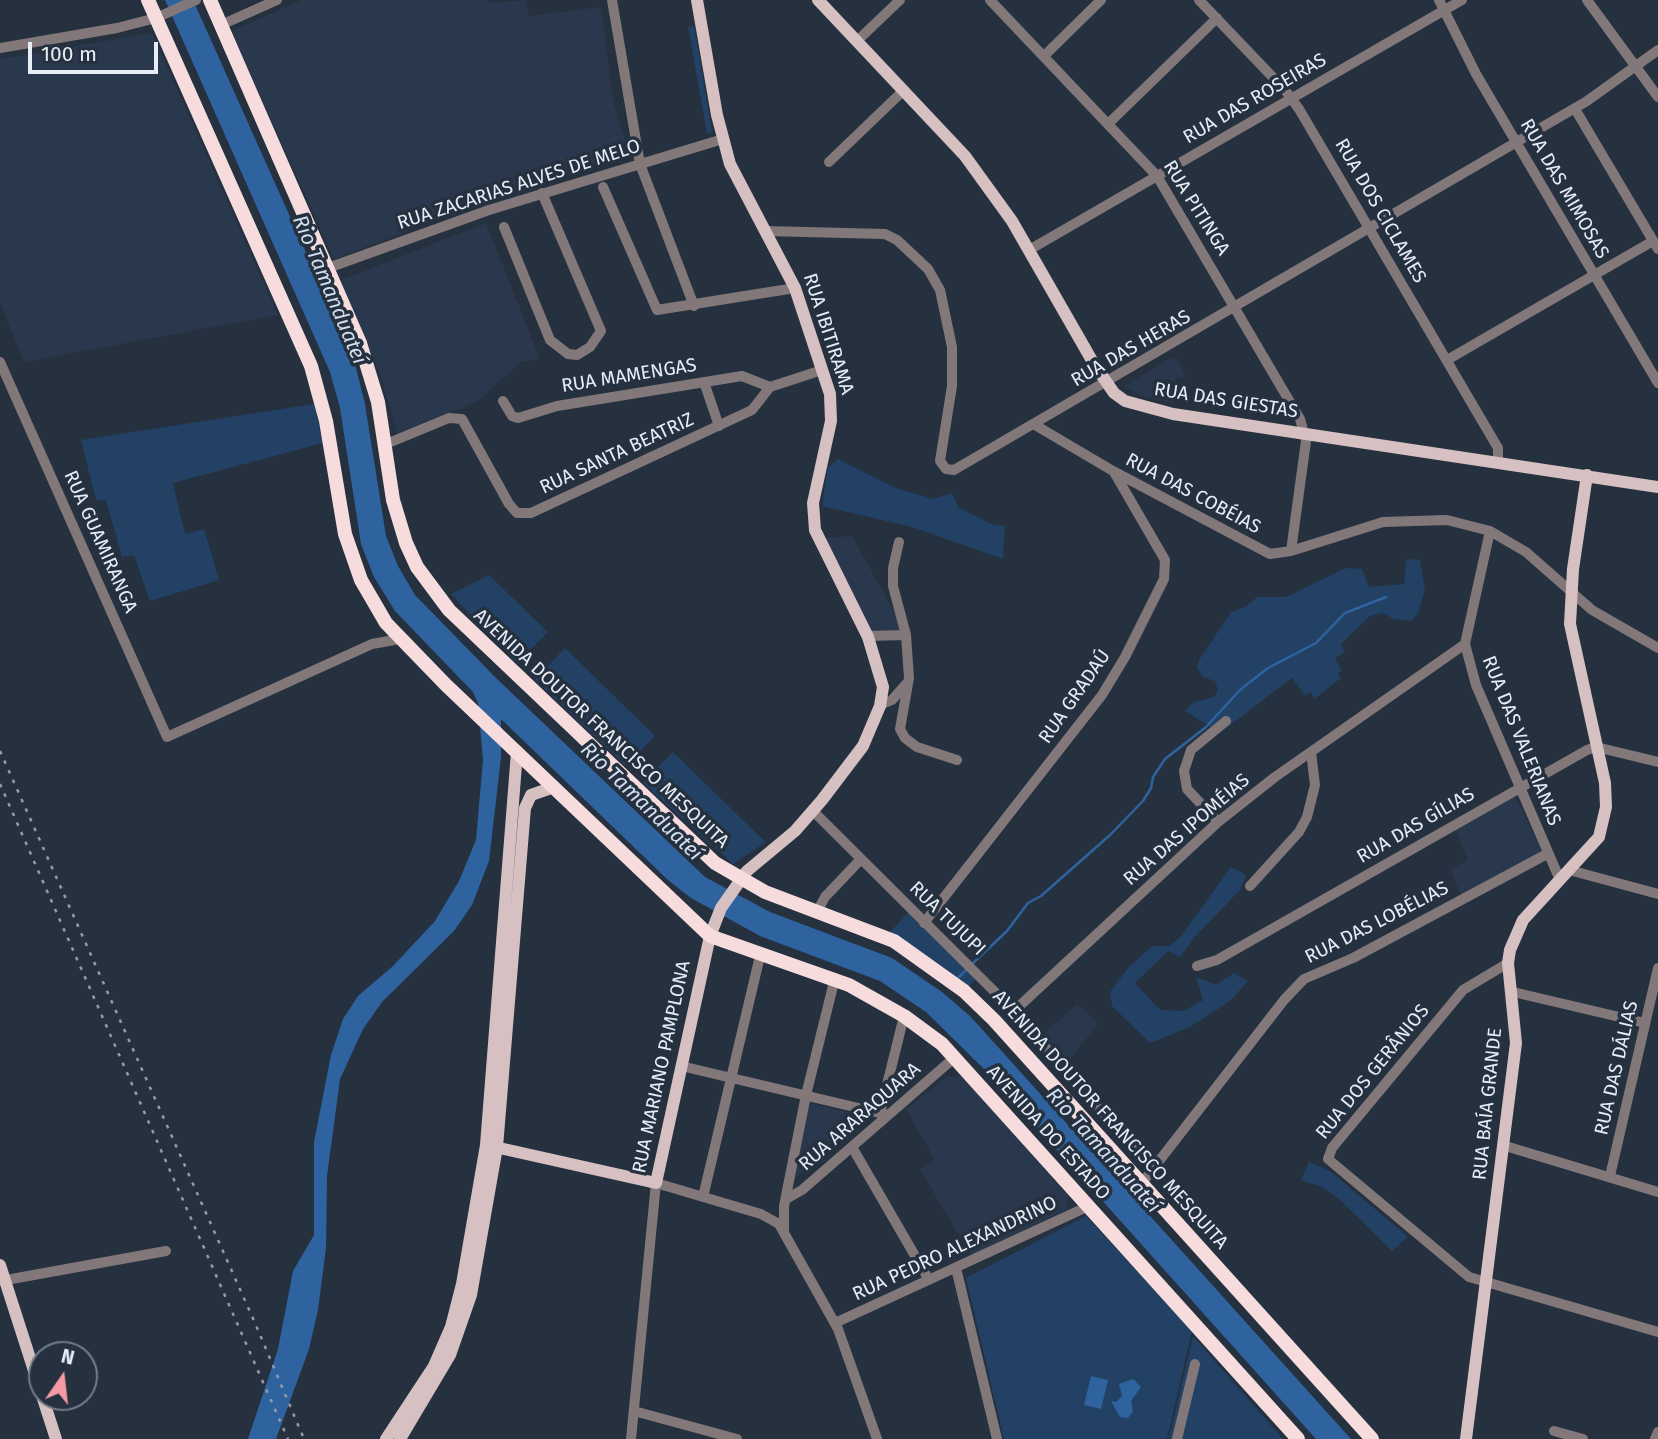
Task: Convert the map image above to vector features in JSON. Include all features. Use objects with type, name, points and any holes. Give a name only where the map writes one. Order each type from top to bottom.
[{"type":"highway","points":[[148,0],[162,16],[311,366],[326,421],[345,534],[361,580],[386,623],[446,685],[554,787],[712,930]]},
{"type":"highway","name":"AVENIDA DOUTOR FRANCISCO MESQUITA","points":[[210,0],[328,268],[371,375],[386,444],[393,500],[406,543],[417,567],[449,610],[737,883],[894,941],[964,991],[1142,1183],[1372,1439]]},
{"type":"highway","name":"AVENIDA DO ESTADO","points":[[712,930],[761,956],[835,978],[904,1016],[932,1036],[1298,1439]]},
{"type":"main road","name":"RUA IBITIRAMA","points":[[697,0],[723,139],[737,182],[796,288],[822,370],[831,411],[828,438],[815,484],[812,511],[815,530],[867,636],[883,687],[880,705],[863,746],[813,811],[737,883]]},
{"type":"main road","name":"RUA DAS GIESTAS","points":[[818,0],[965,156],[1029,250],[1107,383],[1125,401],[1153,410],[1658,487]]},
{"type":"main road","name":"RUA BAÍA GRANDE","points":[[1466,1439],[1516,1043],[1508,963],[1514,936],[1523,920],[1599,838],[1603,825],[1605,783],[1570,624],[1570,591],[1587,475]]},
{"type":"main road","points":[[492,1146],[512,746]]},
{"type":"main road","points":[[400,1439],[451,1327],[462,1284],[492,1146],[524,808],[531,795],[554,787]]},
{"type":"main road","name":"RUA MARIANO PAMPLONA","points":[[656,1183],[712,930],[737,883]]},
{"type":"main road","points":[[492,1146],[656,1183]]},
{"type":"main road","points":[[0,1265],[56,1439]]},
{"type":"main road","points":[[386,1439],[410,1414]]},
{"type":"street","points":[[0,48],[162,16],[196,0]]},
{"type":"street","points":[[221,25],[277,0]]},
{"type":"street","points":[[612,0],[640,164],[694,306]]},
{"type":"street","points":[[857,41],[900,0]]},
{"type":"street","name":"RUA PITINGA","points":[[990,0],[1157,176],[1236,308],[1305,433]]},
{"type":"street","points":[[1044,55],[1101,0]]},
{"type":"street","name":"RUA DOS CICLAMES","points":[[1199,0],[1292,98],[1497,448],[1498,461]]},
{"type":"street","name":"RUA DAS ROSEIRAS","points":[[1029,250],[1292,98],[1442,5],[1461,0]]},
{"type":"street","points":[[1587,0],[1658,97]]},
{"type":"street","name":"RUA DAS MIMOSAS","points":[[1442,5],[1459,44],[1658,383]]},
{"type":"street","points":[[1109,123],[1217,18]]},
{"type":"street","name":"RUA DAS HERAS","points":[[765,232],[885,234],[897,240],[928,269],[940,290],[953,360],[940,461],[946,469],[962,468],[1575,108],[1658,50]]},
{"type":"street","points":[[829,162],[904,90]]},
{"type":"street","points":[[1447,360],[1594,275],[1656,245],[1575,108]]},
{"type":"street","name":"RUA ZACARIAS ALVES DE MELO","points":[[328,268],[440,226],[723,139]]},
{"type":"street","points":[[603,187],[654,307],[660,311],[796,288]]},
{"type":"street","points":[[504,227],[550,340],[556,348],[568,354],[577,355],[590,347],[601,331],[542,194]]},
{"type":"street","name":"RUA GUAMIRANGA","points":[[0,362],[167,737],[372,644]]},
{"type":"street","name":"RUA SANTA BEATRIZ","points":[[386,444],[449,418],[462,418],[509,505],[517,513],[524,513],[752,410],[770,387],[822,370]]},
{"type":"street","name":"RUA MAMENGAS","points":[[503,401],[512,416],[518,418],[557,406],[704,382],[747,377],[770,387]]},
{"type":"street","points":[[704,382],[719,426]]},
{"type":"street","name":"RUA DAS COBÉIAS","points":[[1035,425],[1113,471],[1263,552],[1291,551],[1383,522],[1447,520],[1490,531],[1526,552],[1592,610],[1658,648]]},
{"type":"street","points":[[1291,551],[1304,461],[1305,433]]},
{"type":"street","name":"RUA GRADAÚ","points":[[924,923],[1101,695],[1125,657],[1164,579],[1165,560],[1113,471]]},
{"type":"street","name":"RUA DAS VALERIANAS","points":[[1490,531],[1465,644],[1476,685],[1518,787],[1547,853],[1564,875]]},
{"type":"street","points":[[899,542],[893,568],[893,586],[906,635],[909,678],[900,718],[902,734],[917,747],[957,760]]},
{"type":"street","points":[[372,644],[386,623]]},
{"type":"street","points":[[867,636],[906,635]]},
{"type":"street","points":[[372,644],[400,639]]},
{"type":"street","name":"RUA DAS IPOMÉIAS","points":[[1014,1011],[1218,822],[1311,752],[1465,644]]},
{"type":"street","points":[[880,705],[898,694],[909,678]]},
{"type":"street","points":[[1218,822],[1187,789],[1184,771],[1191,750],[1226,721]]},
{"type":"street","points":[[1596,747],[1658,762]]},
{"type":"street","name":"RUA DAS GÍLIAS","points":[[1197,966],[1217,960],[1518,787],[1596,747]]},
{"type":"street","points":[[1250,886],[1299,832],[1307,817],[1315,785],[1311,752]]},
{"type":"street","name":"RUA TUJUPI","points":[[813,811],[1014,1011],[1136,1151]]},
{"type":"street","name":"RUA DAS LOBÉLIAS","points":[[1142,1183],[1284,1000],[1304,979],[1375,947],[1547,853]]},
{"type":"street","points":[[817,912],[825,897],[862,859]]},
{"type":"street","points":[[1564,875],[1658,894]]},
{"type":"street","points":[[703,1197],[761,956]]},
{"type":"street","name":"RUA DOS GERÂNIOS","points":[[1508,963],[1464,990],[1329,1152],[1328,1159],[1469,1277],[1658,1332]]},
{"type":"street","name":"RUA DAS DÁLIAS","points":[[1610,1176],[1658,968]]},
{"type":"street","points":[[783,1231],[785,1202],[806,1095],[835,978]]},
{"type":"street","points":[[1513,992],[1645,1023]]},
{"type":"street","points":[[681,1066],[884,1114],[904,1016]]},
{"type":"street","name":"RUA ARARAQUARA","points":[[770,1217],[852,1147],[884,1114],[954,1058]]},
{"type":"street","points":[[1503,1145],[1658,1192]]},
{"type":"street","points":[[852,1147],[929,1280]]},
{"type":"street","points":[[656,1183],[770,1217],[783,1231],[835,1323],[877,1439]]},
{"type":"street","name":"RUA MARIANO PAMPLONA","points":[[631,1439],[656,1183]]},
{"type":"street","name":"RUA PEDRO ALEXANDRINO","points":[[835,1323],[1089,1206]]},
{"type":"street","points":[[6,1280],[166,1251]]},
{"type":"street","points":[[956,1268],[997,1439]]},
{"type":"street","points":[[1177,1439],[1195,1364]]},
{"type":"street","points":[[634,1411],[717,1436],[737,1439]]},
{"type":"street","points":[[1554,1431],[1583,1439]]},
{"type":"street","points":[[1655,1439],[1658,1432]]},
{"type":"shaded area","name":"Rio Tamanduateí","points":[[165,0],[193,0],[343,335],[355,364],[365,404],[386,536],[398,566],[415,595],[496,678],[705,877],[770,912],[892,958],[942,992],[971,1017],[1351,1439],[1316,1439],[986,1071],[926,1012],[880,981],[760,936],[691,898],[668,880],[501,719],[501,757],[489,861],[472,905],[454,931],[382,1002],[363,1029],[340,1079],[327,1176],[326,1248],[318,1310],[309,1349],[276,1439],[248,1439],[278,1349],[293,1271],[314,1235],[314,1142],[331,1055],[343,1019],[358,996],[393,966],[435,921],[459,881],[476,840],[483,760],[478,703],[473,692],[395,611],[374,577],[361,544],[340,408],[330,372]]},
{"type":"shaded area","points":[[302,0],[486,0],[488,3],[527,0],[528,16],[601,7],[613,101],[630,155],[431,222],[334,259],[231,31]]},
{"type":"shaded area","points":[[694,26],[712,132],[707,134],[688,27]]},
{"type":"shaded area","points":[[152,33],[278,315],[24,362],[0,302],[0,59]]},
{"type":"shaded area","points":[[486,223],[540,359],[520,362],[478,401],[397,434],[380,373],[339,281]]},
{"type":"shaded area","points":[[1174,356],[1187,377],[1177,378],[1173,403],[1145,397],[1123,387]]},
{"type":"shaded area","points":[[314,404],[323,443],[173,483],[185,534],[204,529],[219,580],[150,601],[134,555],[122,557],[106,500],[96,500],[81,440]]},
{"type":"shaded area","points":[[838,459],[896,488],[933,499],[952,493],[958,507],[993,525],[1005,526],[1003,559],[912,527],[822,506],[828,467]]},
{"type":"shaded area","points":[[852,536],[896,615],[902,633],[872,643],[822,538]]},
{"type":"shaded area","points":[[1406,559],[1420,560],[1425,589],[1419,611],[1412,621],[1394,619],[1383,613],[1370,616],[1341,644],[1345,652],[1335,658],[1342,671],[1338,673],[1341,678],[1314,699],[1311,692],[1306,696],[1292,678],[1220,733],[1185,711],[1194,702],[1214,697],[1218,690],[1215,681],[1203,677],[1197,668],[1199,660],[1231,612],[1245,607],[1257,597],[1286,597],[1346,568],[1362,569],[1369,587],[1404,584]]},
{"type":"shaded area","points":[[489,575],[548,632],[517,663],[451,594]]},
{"type":"shaded area","points":[[565,648],[655,736],[626,766],[535,680]]},
{"type":"shaded area","points":[[673,752],[766,842],[733,864],[643,783]]},
{"type":"shaded area","points":[[1514,795],[1542,851],[1461,895],[1450,870],[1468,860],[1456,831]]},
{"type":"shaded area","points":[[1231,867],[1246,875],[1240,890],[1194,938],[1180,957],[1168,951],[1135,983],[1160,1010],[1184,1011],[1203,1000],[1196,977],[1216,985],[1234,973],[1248,981],[1230,1001],[1190,1027],[1150,1043],[1112,1006],[1110,992],[1128,968],[1152,946],[1169,946],[1181,936]]},
{"type":"shaded area","points":[[911,910],[980,975],[964,991],[885,937]]},
{"type":"shaded area","points":[[1077,1004],[1098,1024],[1068,1062],[1044,1034]]},
{"type":"shaded area","points":[[948,1076],[965,1077],[1068,1196],[1067,1210],[971,1256],[920,1169],[935,1160],[906,1109]]},
{"type":"shaded area","points":[[809,1103],[872,1118],[790,1182]]},
{"type":"shaded area","points":[[1309,1162],[1330,1171],[1408,1237],[1392,1251],[1341,1201],[1322,1187],[1301,1180]]},
{"type":"shaded area","points":[[1086,1216],[1192,1331],[1167,1439],[1004,1439],[966,1278]]},
{"type":"shaded area","points":[[1193,1336],[1283,1439],[1169,1439]]},
{"type":"shaded area","points":[[1091,1376],[1108,1380],[1101,1409],[1084,1405]]},
{"type":"shaded area","points":[[1133,1379],[1141,1387],[1131,1401],[1133,1411],[1128,1418],[1120,1417],[1111,1401],[1116,1402],[1122,1396],[1119,1384]]},
{"type":"waterway","points":[[972,964],[1007,931],[1028,903],[1041,896],[1110,835],[1143,801],[1151,788],[1153,777],[1165,759],[1206,727],[1241,689],[1268,668],[1316,643],[1345,613],[1386,597]]},
{"type":"waterway","points":[[957,979],[967,969]]},
{"type":"railway","points":[[0,751],[304,1439]]},
{"type":"railway","points":[[0,784],[288,1439]]}]
